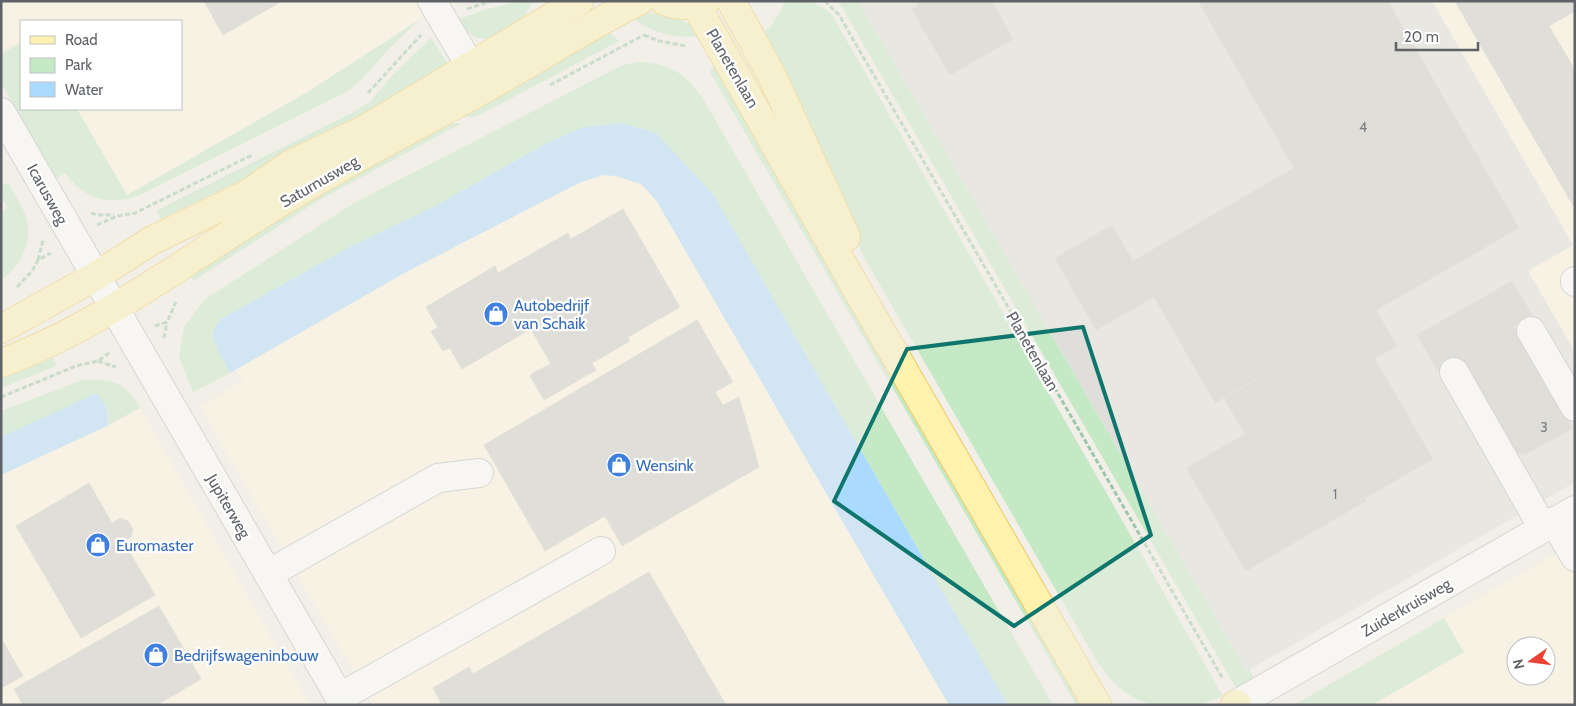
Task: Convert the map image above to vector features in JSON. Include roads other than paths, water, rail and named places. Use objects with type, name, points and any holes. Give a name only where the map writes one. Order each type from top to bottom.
[{"type":"main road","name":"Saturnusweg","points":[[1,329],[96,276],[151,241],[249,193],[291,164],[364,130],[579,1]]},
{"type":"main road","name":"Saturnusweg","points":[[1,364],[63,337],[114,308],[272,208],[347,164],[639,1]]},
{"type":"main road","points":[[664,1],[680,6],[701,3]]},
{"type":"main road","name":"Planetenlaan","points":[[731,1],[773,78],[857,260],[1114,705]]},
{"type":"main road","name":"Planetenlaan","points":[[701,3],[859,293],[1097,705]]},
{"type":"street","points":[[437,11],[484,89]]},
{"type":"street","name":"Icarusweg","points":[[1,112],[114,308]]},
{"type":"street","name":"Jupiterweg","points":[[114,308],[342,701]]},
{"type":"street","points":[[1531,331],[1575,407]]},
{"type":"street","points":[[1454,372],[1557,520],[1575,557]]},
{"type":"street","points":[[268,574],[438,478],[479,473]]},
{"type":"street","name":"Zuiderkruisweg","points":[[1236,704],[1557,520]]},
{"type":"street","points":[[342,701],[601,551]]},
{"type":"water","points":[[621,123],[656,133],[713,194],[1008,705],[949,705],[656,200],[641,184],[616,176],[603,175],[581,182],[406,272],[230,373],[218,351],[212,333],[221,319],[346,249],[437,205],[545,144],[583,127]]},
{"type":"water","points":[[97,393],[106,409],[108,417],[107,426],[1,475],[1,437]]},
{"type":"place","name":"Autobedrijf van Schaik","points":[[496,314]]},
{"type":"place","name":"Wensink","points":[[619,465]]},
{"type":"place","name":"Euromaster","points":[[98,545]]},
{"type":"place","name":"Bedrijfswageninbouw","points":[[156,655]]}]
